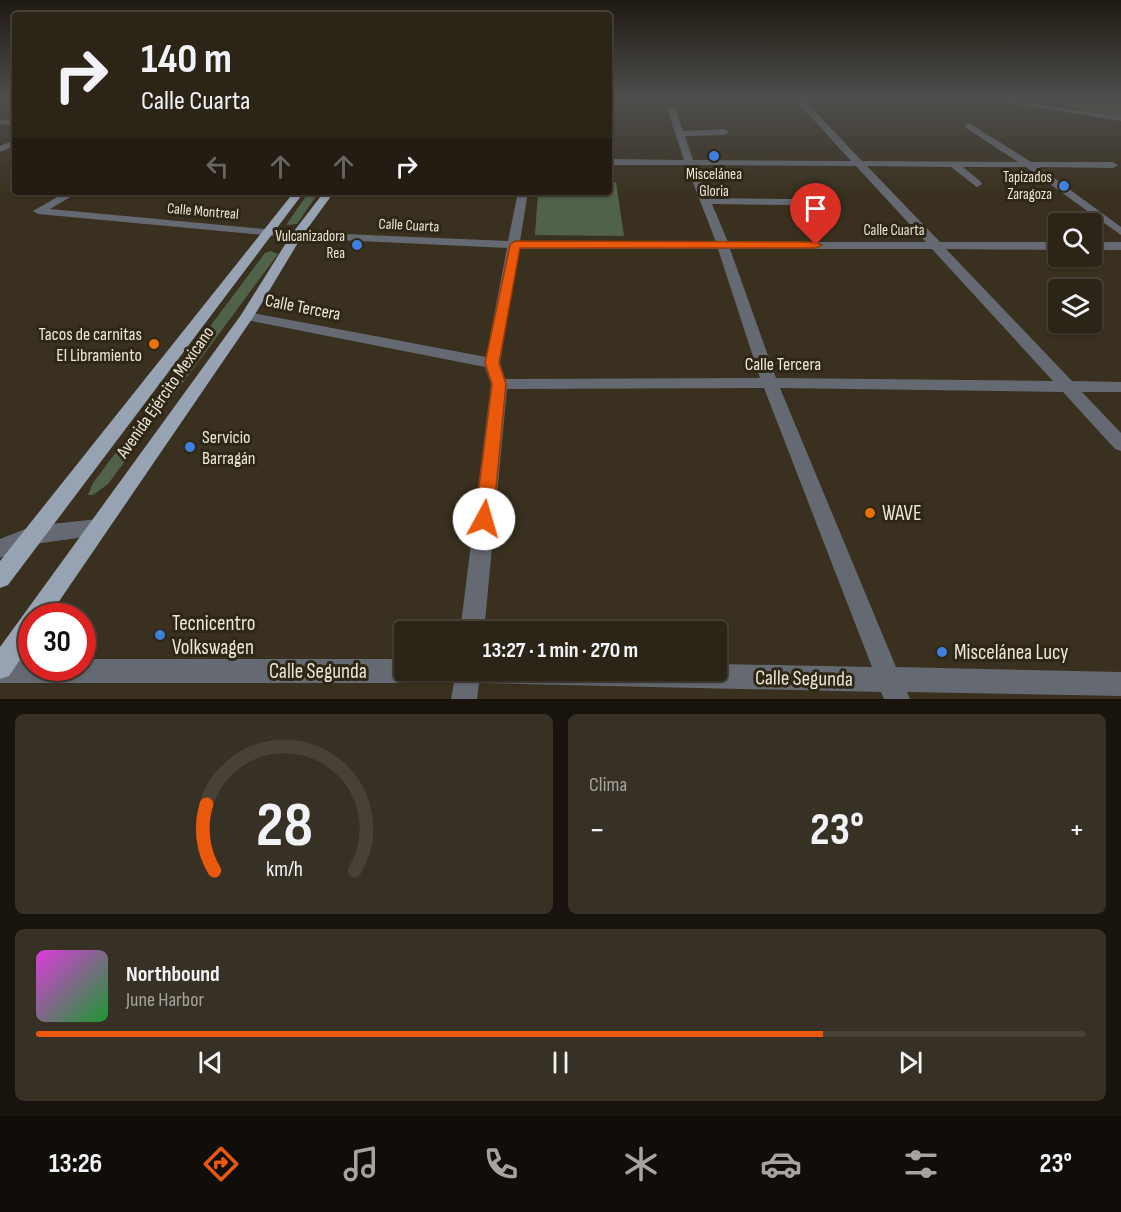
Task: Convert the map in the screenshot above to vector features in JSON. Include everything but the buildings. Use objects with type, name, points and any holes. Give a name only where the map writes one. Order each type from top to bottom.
[{"type":"main road","name":"Avenida Ejército Mexicano","points":[[0,578],[297,195]]},
{"type":"main road","name":"Avenida Ejército Mexicano","points":[[45,603],[247,316],[297,235],[327,195]]},
{"type":"main road","points":[[0,669],[18,643]]},
{"type":"street","points":[[679,131],[689,162],[707,201],[723,245],[770,383],[893,690]]},
{"type":"street","points":[[827,131],[1121,444]]},
{"type":"street","points":[[976,131],[1028,164],[1121,232]]},
{"type":"street","points":[[680,134],[726,132]]},
{"type":"street","points":[[612,162],[1113,165]]},
{"type":"street","points":[[952,163],[977,184]]},
{"type":"street","name":"Calle Montreal","points":[[68,195],[38,211],[297,235]]},
{"type":"street","points":[[473,621],[499,384],[492,363],[523,195]]},
{"type":"street","points":[[707,201],[792,202]]},
{"type":"street","name":"Calle Cuarta","points":[[297,235],[515,245],[1048,246]]},
{"type":"street","points":[[1102,246],[1121,246]]},
{"type":"street","name":"Calle Tercera","points":[[247,316],[492,363]]},
{"type":"street","name":"Calle Tercera","points":[[499,384],[770,383],[1121,387]]},
{"type":"street","points":[[0,549],[33,535],[98,528]]},
{"type":"street","name":"Calle Segunda","points":[[0,669],[394,671]]},
{"type":"street","points":[[464,699],[467,681]]},
{"type":"street","name":"Calle Segunda","points":[[692,681],[893,690],[1121,684]]},
{"type":"green space","points":[[612,182],[616,182],[624,236],[535,235],[538,195],[612,195]]},
{"type":"green space","points":[[307,195],[317,195],[297,224],[286,225]]},
{"type":"green space","points":[[271,251],[278,254],[108,484],[93,495],[88,495],[93,483],[265,253]]},
{"type":"place","name":"Miscelánea Gloria","points":[[714,156]]},
{"type":"place","name":"Tapizados Zaragoza","points":[[1064,186]]},
{"type":"place","name":"Vulcanizadora Rea","points":[[357,245]]},
{"type":"place","name":"Tacos de carnitas El Libramiento","points":[[154,344]]},
{"type":"place","name":"Servicio Barragán","points":[[190,447]]},
{"type":"place","name":"WAVE","points":[[870,513]]},
{"type":"place","name":"Tecnicentro Volkswagen","points":[[160,635]]},
{"type":"place","name":"Miscelánea Lucy","points":[[942,652]]},
{"type":"route","points":[[484,519],[499,384],[492,363],[515,245],[816,245]]}]
